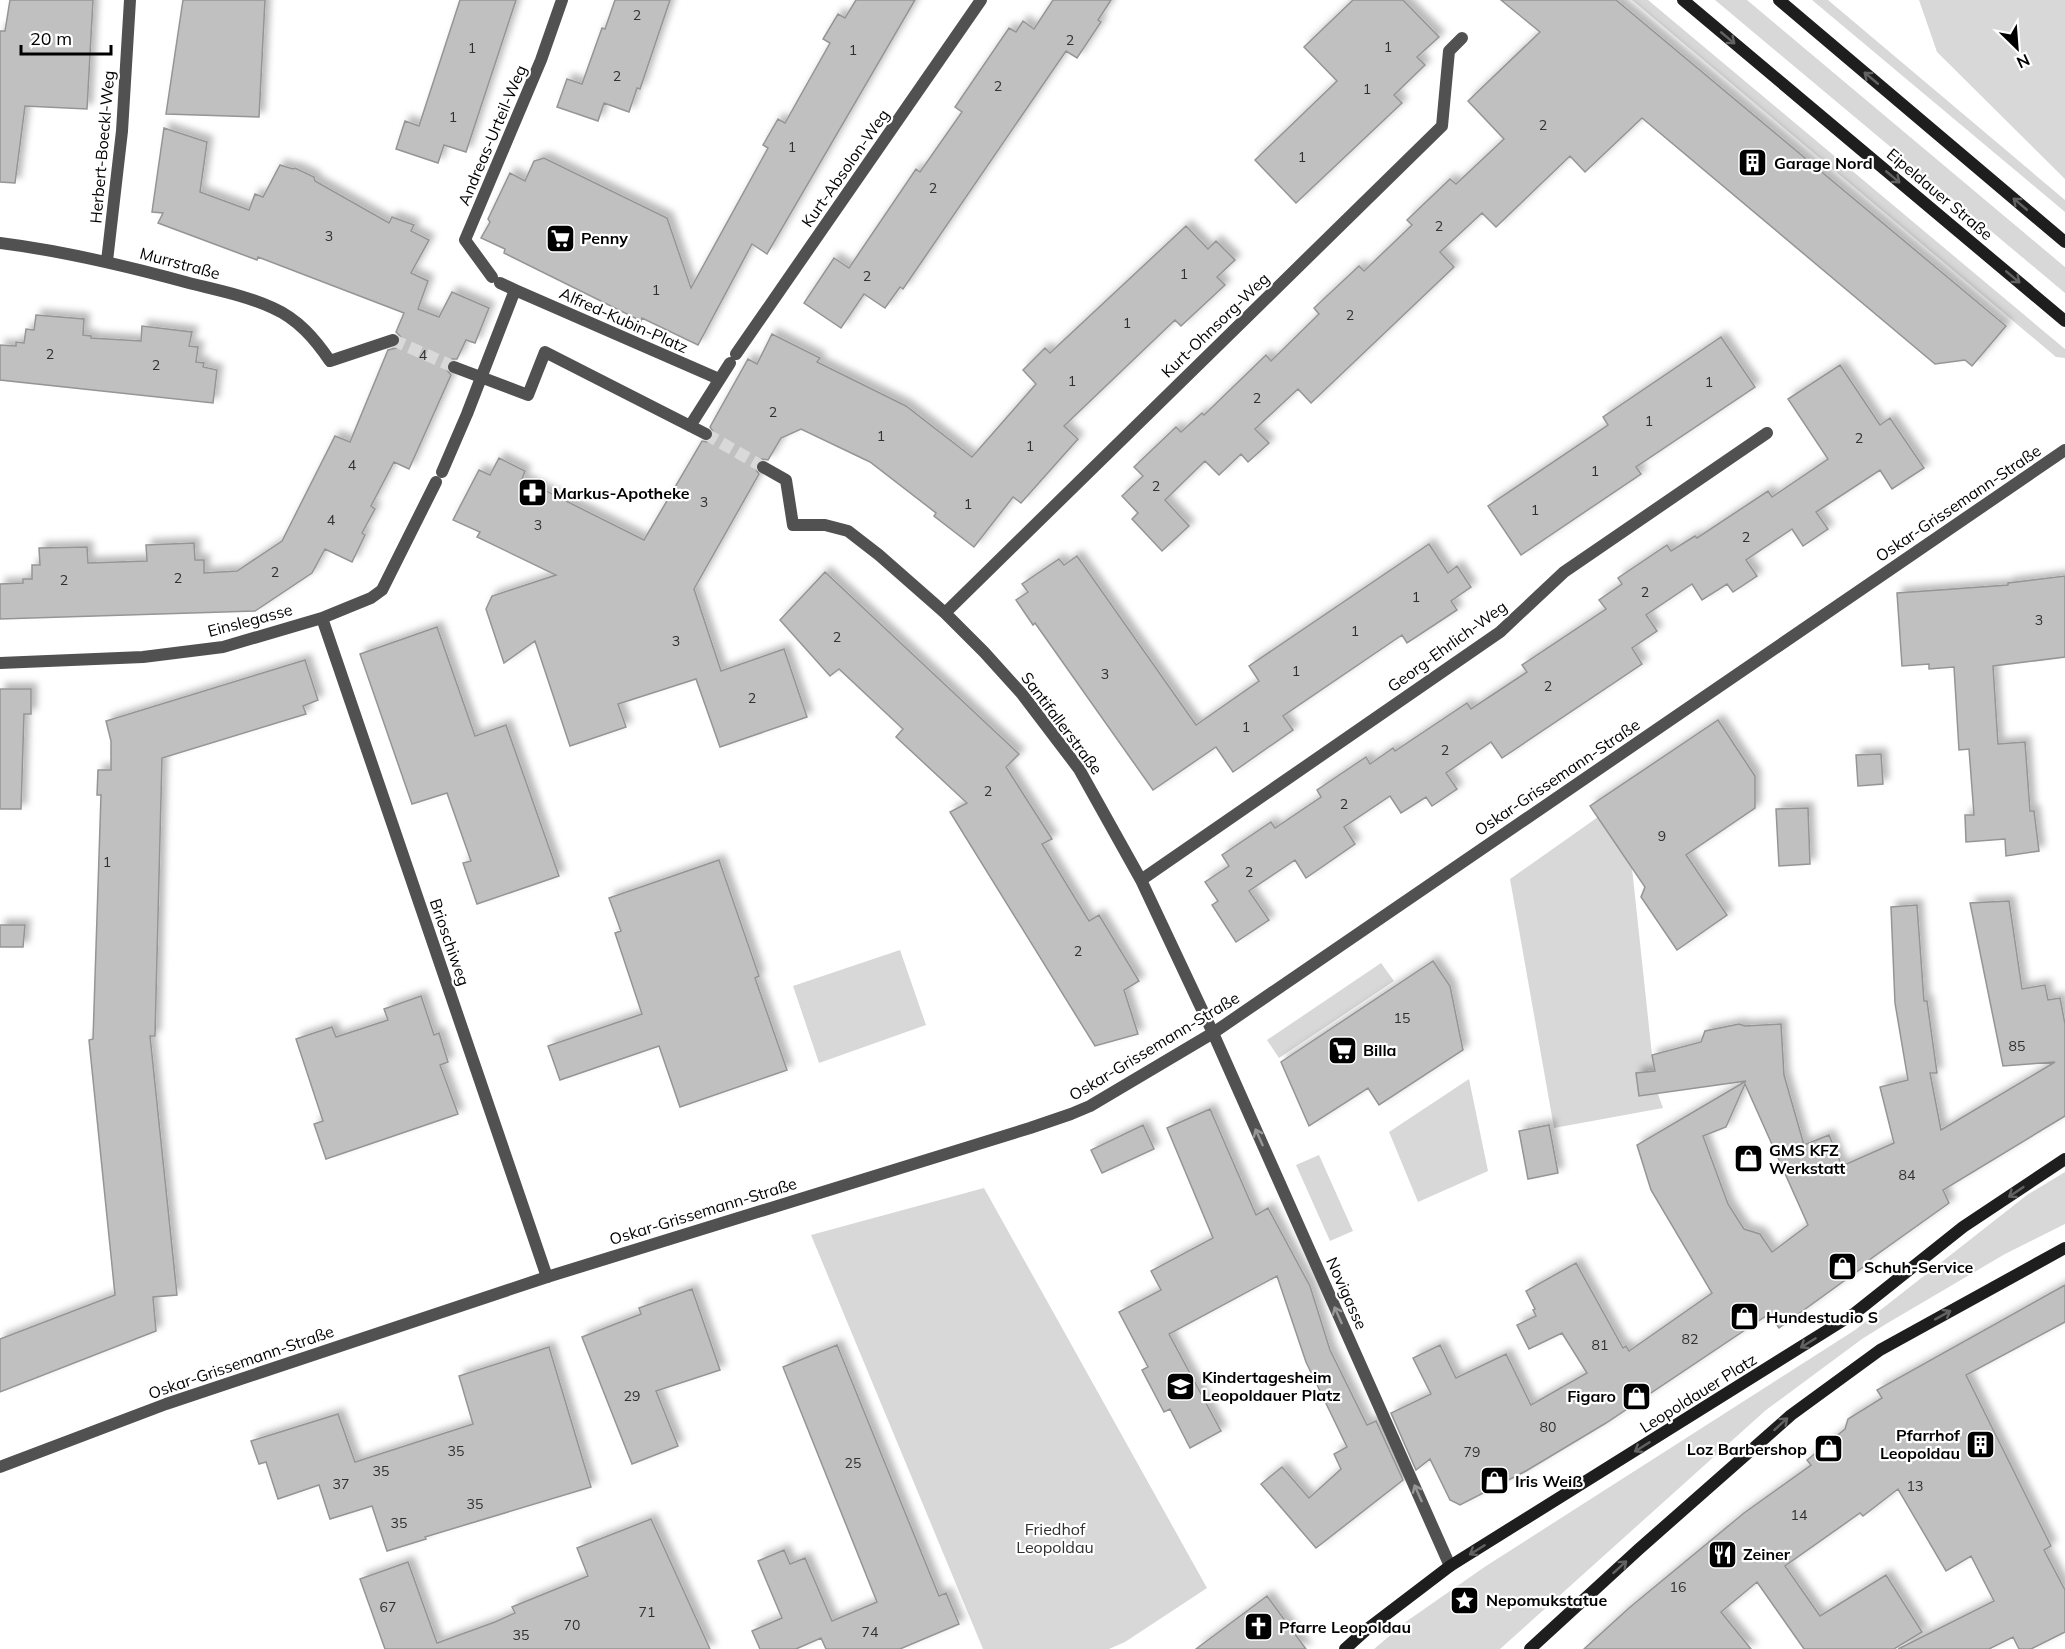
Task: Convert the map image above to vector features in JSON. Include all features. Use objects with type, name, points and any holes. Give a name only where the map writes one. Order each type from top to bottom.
[{"type":"street","name":"Herbert-Boeckl-Weg","points":[[107,261],[122,131],[130,0]]},
{"type":"street","name":"Andreas-Urteil-Weg","points":[[496,280],[465,240],[542,60],[562,0]]},
{"type":"street","name":"Kurt-Absolon-Weg","points":[[719,379],[981,0]]},
{"type":"street","name":"Eipeldauer Straße","points":[[1683,0],[2065,321]]},
{"type":"street","points":[[1779,0],[2065,242]]},
{"type":"street","name":"Kurt-Ohnsorg-Weg","points":[[945,613],[1442,126],[1449,51],[1462,38]]},
{"type":"street","name":"Murrstraße","points":[[0,243],[107,261],[237,295],[274,308],[298,323],[316,340],[330,361],[393,340]]},
{"type":"street","name":"Alfred-Kubin-Platz","points":[[496,280],[719,379]]},
{"type":"street","points":[[481,378],[515,290]]},
{"type":"street","points":[[454,367],[528,395],[545,352],[706,434]]},
{"type":"street","name":"Einslegasse","points":[[0,663],[143,657],[223,647],[322,618],[372,598],[382,590],[439,477],[481,378]]},
{"type":"street","points":[[690,426],[719,379]]},
{"type":"street","name":"Georg-Ehrlich-Weg","points":[[1141,880],[1500,632],[1564,572],[1767,433]]},
{"type":"street","name":"Oskar-Grissemann-Straße","points":[[0,1467],[166,1404],[547,1277],[1071,1114],[1111,1095],[1213,1033],[2065,450]]},
{"type":"street","name":"Santifallerstraße","points":[[763,467],[786,480],[792,525],[825,525],[848,531],[945,613],[999,669],[1061,743],[1098,800],[1141,880],[1213,1033]]},
{"type":"street","name":"Brioschiweg","points":[[322,618],[547,1277]]},
{"type":"street","name":"Novigasse","points":[[1213,1033],[1450,1566]]},
{"type":"street","name":"Leopoldauer Platz","points":[[1345,1649],[1366,1630],[1450,1566],[1855,1313],[1964,1227],[2065,1159]]},
{"type":"street","points":[[1530,1649],[1791,1416],[1880,1350],[2065,1248]]},
{"type":"green space","points":[[1632,0],[1648,0],[2065,349],[2065,358],[2056,357]]},
{"type":"green space","points":[[1715,0],[1747,0],[2065,267],[2065,293]]},
{"type":"green space","points":[[1812,0],[1828,0],[2065,200],[2065,212]]},
{"type":"green space","points":[[1919,0],[2065,0],[2065,179],[1937,52]]},
{"type":"green space","points":[[1598,817],[1632,868],[1652,1055],[1658,1094],[1663,1108],[1554,1128],[1510,879]]},
{"type":"green space","points":[[900,950],[926,1025],[819,1063],[793,986]]},
{"type":"green space","points":[[1381,963],[1394,981],[1279,1058],[1267,1040]]},
{"type":"green space","points":[[1469,1079],[1488,1171],[1418,1202],[1389,1132]]},
{"type":"green space","points":[[1319,1155],[1353,1231],[1330,1241],[1296,1165]]},
{"type":"green space","points":[[2065,1172],[2065,1224],[2005,1254],[1886,1324],[1766,1410],[1500,1649],[1374,1649],[1407,1621],[1486,1566],[1855,1330],[2027,1195]]},
{"type":"green space","name":"Friedhof Leopoldau","points":[[984,1188],[1207,1588],[1125,1642],[1109,1649],[983,1649],[811,1235]]},
{"type":"building","points":[[10,0],[93,0],[87,109],[25,106],[15,183],[0,182],[0,31],[5,31]]},
{"type":"building","points":[[183,0],[265,0],[259,117],[166,114]]},
{"type":"building","points":[[460,0],[516,0],[466,152],[444,145],[438,163],[396,149],[405,121],[419,126]]},
{"type":"building","points":[[615,0],[670,0],[640,89],[637,88],[629,112],[604,103],[598,121],[557,107],[567,79],[582,84],[602,28],[605,29]]},
{"type":"building","points":[[856,0],[915,0],[767,254],[752,244],[698,345],[642,318],[641,321],[504,253],[505,249],[481,238],[510,173],[525,181],[534,161],[544,158],[667,218],[691,288],[768,148],[763,145],[778,119],[785,123],[830,43],[823,39],[838,14],[845,18]]},
{"type":"building","points":[[1053,0],[1111,0],[1098,20],[1101,22],[1077,58],[1066,51],[903,289],[900,287],[885,308],[864,294],[841,328],[804,303],[834,258],[849,268],[916,169],[920,172],[962,112],[955,107],[1009,28],[1016,32],[1023,21],[1034,29]]},
{"type":"building","points":[[1353,0],[1403,0],[1439,37],[1417,57],[1425,65],[1394,95],[1402,103],[1296,203],[1255,160],[1337,81],[1304,47]]},
{"type":"building","points":[[1501,0],[1616,0],[2006,326],[1972,366],[1965,360],[1935,364],[1642,118],[1585,172],[1570,156],[1496,227],[1482,213],[1440,252],[1454,267],[1311,403],[1298,389],[1255,429],[1269,443],[1248,462],[1241,454],[1219,475],[1205,461],[1165,500],[1189,526],[1162,551],[1132,519],[1138,513],[1122,496],[1143,476],[1134,467],[1176,427],[1181,432],[1202,413],[1204,415],[1266,355],[1271,361],[1319,314],[1314,308],[1359,266],[1364,271],[1412,225],[1407,220],[1450,179],[1456,184],[1504,139],[1468,101],[1540,32]]},
{"type":"building","points":[[164,128],[207,142],[200,192],[249,210],[255,194],[263,197],[280,165],[295,168],[314,177],[315,181],[389,223],[392,217],[414,225],[411,231],[429,240],[411,273],[428,281],[418,309],[439,317],[452,292],[489,308],[475,343],[466,340],[457,359],[452,359],[447,364],[446,369],[451,375],[409,469],[394,462],[371,506],[375,509],[362,533],[365,535],[352,562],[325,549],[312,573],[255,611],[0,619],[0,584],[23,583],[23,579],[32,579],[32,565],[40,565],[39,548],[87,547],[88,563],[147,561],[146,545],[194,543],[195,560],[204,560],[204,573],[237,571],[282,541],[335,436],[350,442],[388,350],[396,348],[401,342],[401,337],[396,332],[404,313],[258,257],[257,260],[158,223],[163,213],[152,212]]},
{"type":"building","points":[[1186,226],[1208,249],[1216,241],[1235,260],[1217,277],[1225,285],[1181,326],[1175,320],[1064,426],[1078,439],[1021,503],[1013,497],[974,547],[934,516],[936,513],[870,462],[801,429],[781,438],[768,460],[762,459],[756,462],[755,468],[759,474],[694,589],[721,671],[784,649],[807,717],[720,747],[696,679],[618,704],[626,727],[570,746],[535,641],[504,663],[486,609],[492,596],[556,575],[477,537],[480,532],[453,520],[479,470],[490,475],[499,458],[525,471],[522,479],[644,540],[702,441],[707,442],[713,438],[714,433],[710,427],[748,359],[757,364],[772,334],[820,358],[817,362],[906,406],[972,457],[1036,384],[1023,370],[1045,348],[1050,353]]},
{"type":"building","points":[[36,315],[84,319],[83,335],[91,336],[91,338],[141,341],[142,326],[192,332],[189,346],[198,347],[196,362],[204,363],[203,367],[217,370],[213,403],[0,380],[0,345],[16,346],[16,342],[24,343],[26,329],[34,330]]},
{"type":"building","points":[[1721,337],[1755,387],[1636,467],[1641,474],[1521,555],[1488,506],[1608,425],[1603,417]]},
{"type":"building","points":[[1840,365],[1880,425],[1890,418],[1924,468],[1892,489],[1880,470],[1816,512],[1828,529],[1803,546],[1792,529],[1746,560],[1757,576],[1733,592],[1727,584],[1702,600],[1692,584],[1646,615],[1657,631],[1632,648],[1642,664],[1502,758],[1491,742],[1446,773],[1457,789],[1432,806],[1426,797],[1401,813],[1390,796],[1344,827],[1355,844],[1306,878],[1295,860],[1249,891],[1269,920],[1236,942],[1212,905],[1218,901],[1205,882],[1229,866],[1222,855],[1271,822],[1275,828],[1321,797],[1317,790],[1366,757],[1370,764],[1393,748],[1395,751],[1467,703],[1471,709],[1527,672],[1522,665],[1606,609],[1599,600],[1622,584],[1618,578],[1667,545],[1671,551],[1695,536],[1697,538],[1768,491],[1772,497],[1828,459],[1788,399]]},
{"type":"building","points":[[1429,544],[1448,573],[1457,566],[1471,587],[1451,601],[1457,610],[1407,643],[1402,635],[1283,716],[1293,730],[1233,772],[1216,747],[1153,790],[1035,623],[1033,625],[1016,600],[1028,592],[1022,584],[1059,559],[1064,565],[1077,556],[1196,725],[1259,681],[1249,666]]},
{"type":"building","points":[[825,572],[1019,754],[1006,767],[1052,839],[1042,844],[1089,921],[1099,915],[1139,981],[1124,990],[1138,1034],[1095,1046],[950,812],[967,803],[896,737],[903,729],[839,669],[830,676],[780,620]]},
{"type":"building","points":[[2065,576],[2065,657],[1993,666],[1998,744],[2025,742],[2030,811],[2034,811],[2039,851],[2006,856],[2005,839],[1966,842],[1965,815],[1974,815],[1969,749],[1959,750],[1954,667],[1929,669],[1929,664],[1902,666],[1897,593],[2008,585],[2008,583]]},
{"type":"building","points":[[437,627],[475,736],[506,725],[559,876],[477,904],[463,863],[471,861],[447,793],[412,804],[360,654]]},
{"type":"building","points":[[305,660],[318,700],[303,706],[306,714],[162,758],[155,1036],[150,1036],[177,1295],[153,1297],[156,1331],[0,1392],[0,1339],[115,1295],[89,1040],[93,1039],[101,795],[97,795],[98,770],[111,770],[111,741],[106,721]]},
{"type":"building","points":[[0,689],[31,689],[31,714],[24,714],[21,809],[0,809]]},
{"type":"building","points":[[1718,720],[1755,776],[1755,808],[1686,855],[1727,915],[1677,950],[1641,897],[1645,887],[1590,806]]},
{"type":"building","points":[[1881,754],[1883,784],[1858,786],[1856,755]]},
{"type":"building","points":[[1808,808],[1810,864],[1779,866],[1776,809]]},
{"type":"building","points":[[719,860],[759,976],[755,978],[787,1070],[680,1107],[659,1046],[560,1080],[548,1046],[642,1014],[615,933],[621,931],[609,898]]},
{"type":"building","points":[[2009,901],[2022,989],[2045,985],[2048,1000],[2060,998],[2065,1024],[2065,1116],[1943,1190],[1949,1203],[1779,1328],[1769,1314],[1606,1423],[1526,1471],[1460,1505],[1450,1500],[1430,1459],[1416,1470],[1391,1413],[1431,1394],[1413,1358],[1440,1345],[1456,1378],[1506,1354],[1531,1405],[1587,1373],[1562,1333],[1529,1349],[1517,1325],[1536,1316],[1526,1291],[1576,1263],[1623,1348],[1626,1346],[1629,1351],[1712,1293],[1651,1190],[1637,1145],[1746,1081],[1639,1096],[1636,1073],[1655,1071],[1652,1055],[1701,1042],[1705,1031],[1739,1024],[1745,1026],[1781,1024],[1784,1075],[1804,1145],[1829,1135],[1842,1166],[1894,1143],[1880,1087],[1908,1080],[1895,1003],[1891,907],[1917,905],[1924,1001],[1927,1001],[1937,1073],[1930,1073],[1941,1130],[2055,1062],[2003,1066],[1970,903]],"holes":[[[1745,1084],[1808,1225],[1772,1252],[1760,1234],[1744,1229],[1728,1204],[1703,1136],[1726,1127]]]},
{"type":"building","points":[[0,925],[25,925],[23,947],[0,947]]},
{"type":"building","points":[[1433,961],[1450,986],[1463,1050],[1379,1105],[1368,1088],[1309,1126],[1281,1062]]},
{"type":"building","points":[[421,996],[434,1035],[439,1033],[448,1062],[440,1065],[458,1114],[326,1159],[314,1124],[323,1121],[296,1039],[332,1027],[336,1037],[388,1020],[384,1009]]},
{"type":"building","points":[[1210,1109],[1256,1215],[1268,1208],[1310,1286],[1330,1350],[1367,1425],[1376,1421],[1403,1480],[1316,1548],[1261,1484],[1282,1467],[1309,1498],[1341,1469],[1334,1454],[1347,1447],[1306,1362],[1277,1276],[1169,1334],[1221,1431],[1190,1448],[1170,1409],[1164,1412],[1142,1370],[1148,1367],[1119,1312],[1161,1290],[1151,1271],[1213,1238],[1167,1128]]},
{"type":"building","points":[[1143,1125],[1154,1149],[1102,1173],[1091,1150]]},
{"type":"building","points":[[1549,1125],[1558,1173],[1528,1179],[1519,1131]]},
{"type":"building","points":[[2065,1285],[2065,1322],[1966,1375],[2051,1546],[2044,1550],[2065,1590],[2065,1632],[2031,1649],[2019,1649],[2013,1637],[1989,1649],[1898,1649],[1994,1601],[1971,1556],[1946,1571],[1898,1489],[1863,1516],[1860,1513],[1785,1566],[1820,1616],[1886,1575],[1922,1632],[1894,1649],[1804,1649],[1757,1582],[1721,1612],[1751,1649],[1584,1649],[1629,1608],[1744,1513],[1811,1465],[1807,1460],[1845,1429],[1848,1419],[1882,1398],[1877,1390]]},
{"type":"building","points":[[692,1289],[720,1370],[656,1391],[678,1446],[632,1464],[582,1337],[641,1314],[639,1308]]},
{"type":"building","points":[[837,1345],[939,1596],[946,1593],[959,1624],[900,1649],[826,1649],[821,1638],[796,1649],[760,1649],[752,1631],[782,1618],[758,1561],[784,1550],[790,1564],[805,1558],[832,1621],[877,1602],[783,1367]]},
{"type":"building","points":[[549,1347],[591,1487],[425,1537],[426,1539],[387,1551],[372,1506],[330,1519],[319,1485],[278,1499],[266,1462],[259,1464],[251,1441],[338,1414],[355,1462],[473,1424],[459,1376]]},
{"type":"building","points":[[651,1519],[710,1649],[385,1649],[360,1579],[408,1562],[437,1643],[495,1622],[515,1613],[512,1607],[588,1576],[577,1548]]},
{"type":"building","name":"Pfarre Leopoldau","points":[[1267,1596],[1306,1649],[1196,1649]]},
{"type":"tunnel","points":[[393,340],[454,367]]},
{"type":"tunnel","points":[[706,434],[763,467]]},
{"type":"place","name":"Garage Nord","points":[[1753,163]]},
{"type":"place","name":"Penny","points":[[560,238]]},
{"type":"place","name":"Markus-Apotheke","points":[[532,493]]},
{"type":"place","name":"Billa","points":[[1342,1050]]},
{"type":"place","name":"GMS KFZ Werkstatt","points":[[1748,1159]]},
{"type":"place","name":"Schuh-Service","points":[[1843,1267]]},
{"type":"place","name":"Hundestudio S","points":[[1745,1317]]},
{"type":"place","name":"Kindertagesheim Leopoldauer Platz","points":[[1181,1386]]},
{"type":"place","name":"Figaro","points":[[1637,1396]]},
{"type":"place","name":"Pfarrhof Leopoldau","points":[[1981,1444]]},
{"type":"place","name":"Loz Barbershop","points":[[1828,1449]]},
{"type":"place","name":"Iris Weiß","points":[[1494,1481]]},
{"type":"place","name":"Zeiner","points":[[1722,1554]]},
{"type":"place","name":"Nepomukstatue","points":[[1465,1600]]},
{"type":"place","name":"Pfarre Leopoldau","points":[[1258,1627]]}]
